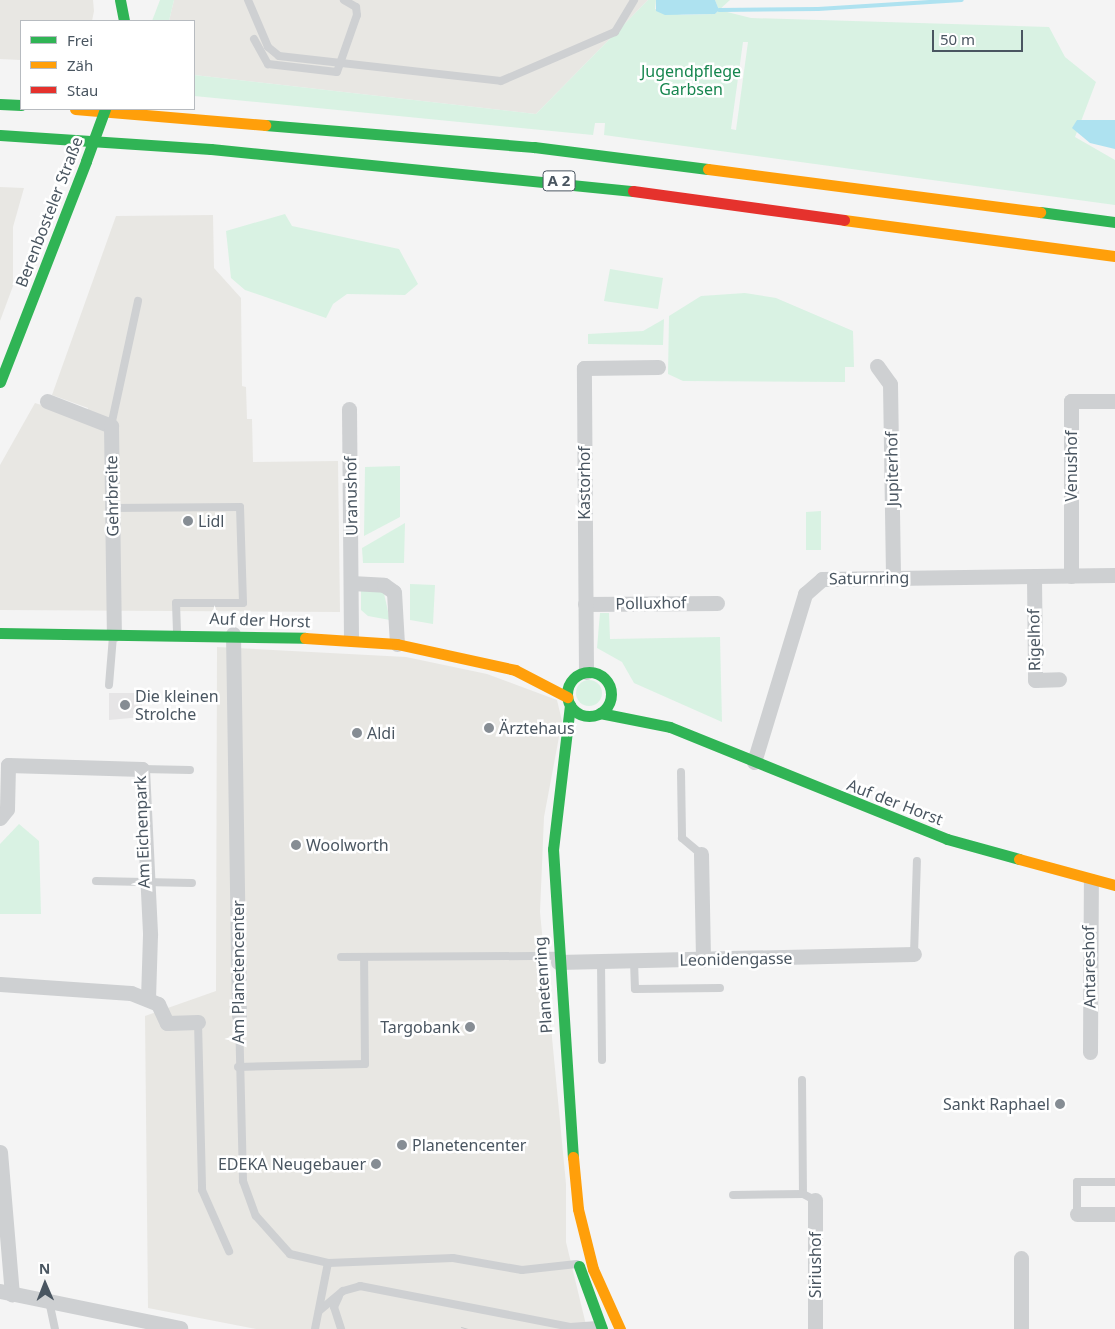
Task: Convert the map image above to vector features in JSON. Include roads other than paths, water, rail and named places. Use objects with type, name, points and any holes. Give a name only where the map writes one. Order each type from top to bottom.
[{"type":"main road","points":[[120,0],[124,20]]},
{"type":"main road","points":[[132,0],[134,20]]},
{"type":"main road","points":[[0,104],[20,105]]},
{"type":"main road","name":"A 2","points":[[87,110],[534,147],[1115,222]]},
{"type":"main road","name":"Berenbosteler Straße","points":[[0,382],[105,110]]},
{"type":"main road","name":"A 2","points":[[0,135],[211,149],[535,178],[1115,256]]},
{"type":"main road","name":"Auf der Horst","points":[[0,633],[233,634],[351,639],[396,644],[515,670],[554,675],[582,673]]},
{"type":"main road","name":"Auf der Horst","points":[[515,670],[568,701],[596,714],[670,727]]},
{"type":"main road","points":[[582,673],[602,676],[610,691],[622,699]]},
{"type":"main road","name":"Planetenring","points":[[582,673],[568,701],[564,758],[552,848],[557,959],[578,1210],[607,1306],[620,1329]]},
{"type":"main road","name":"Planetenring","points":[[564,758],[610,691]]},
{"type":"main road","name":"Auf der Horst","points":[[637,707],[670,727],[947,839],[1091,881],[1115,885]]},
{"type":"main road","name":"Planetenring","points":[[578,1210],[574,1232],[578,1264],[600,1327]]},
{"type":"street","name":"Jupiterhof","points":[[877,366],[890,384],[893,577]]},
{"type":"street","name":"Kastorhof","points":[[582,673],[585,604],[584,368],[658,367]]},
{"type":"street","points":[[47,400],[111,426]]},
{"type":"street","name":"Venushof","points":[[1071,576],[1071,401],[1115,401]]},
{"type":"street","name":"Uranushof","points":[[349,409],[351,639]]},
{"type":"street","name":"Gehrbreite","points":[[111,426],[114,634]]},
{"type":"street","name":"Saturnring","points":[[754,762],[805,594],[822,578],[1115,575]]},
{"type":"street","name":"Rigelhof","points":[[1034,577],[1035,680],[1059,679]]},
{"type":"street","points":[[351,583],[384,585],[394,592],[396,644]]},
{"type":"street","name":"Polluxhof","points":[[585,604],[717,603]]},
{"type":"street","name":"Am Planetencenter","points":[[233,634],[239,1016]]},
{"type":"street","name":"Am Eichenpark","points":[[0,818],[7,809],[4,765],[142,769],[144,882],[150,935],[148,997]]},
{"type":"street","points":[[701,854],[702,960]]},
{"type":"street","name":"Antareshof","points":[[1090,1052],[1091,881]]},
{"type":"street","name":"Leonidengasse","points":[[557,959],[601,962],[914,954]]},
{"type":"street","points":[[0,984],[148,997],[158,1004],[167,1023],[198,1022]]},
{"type":"street","points":[[0,1152],[6,1292],[180,1328]]},
{"type":"street","name":"Siriushof","points":[[809,1197],[815,1329]]},
{"type":"street","points":[[1077,1214],[1115,1214]]},
{"type":"street","points":[[1021,1258],[1021,1329]]},
{"type":"lane","points":[[248,0],[272,52],[340,63],[501,81],[615,32],[634,0]]},
{"type":"lane","points":[[254,39],[268,64],[278,68],[338,72],[357,15],[356,7],[344,0]]},
{"type":"lane","points":[[111,426],[138,301]]},
{"type":"lane","points":[[112,508],[240,507],[243,603],[176,603],[177,634]]},
{"type":"lane","points":[[109,685],[114,634]]},
{"type":"lane","points":[[142,769],[190,770]]},
{"type":"lane","points":[[681,772],[682,838],[701,854]]},
{"type":"lane","points":[[914,954],[917,861]]},
{"type":"lane","points":[[96,881],[192,883]]},
{"type":"lane","points":[[341,957],[557,959]]},
{"type":"lane","points":[[238,1067],[365,1064],[364,957]]},
{"type":"lane","points":[[634,961],[634,989],[720,988]]},
{"type":"lane","points":[[601,962],[602,1060]]},
{"type":"lane","name":"Am Planetencenter","points":[[239,1016],[240,1162],[250,1205],[265,1230],[290,1254],[328,1263],[453,1258],[522,1270],[578,1264]]},
{"type":"lane","points":[[198,1022],[202,1190],[229,1251]]},
{"type":"lane","points":[[733,1195],[809,1197],[802,1080]]},
{"type":"lane","points":[[1077,1214],[1076,1182],[1115,1182]]},
{"type":"lane","points":[[315,1329],[328,1263]]},
{"type":"lane","points":[[319,1311],[343,1291],[360,1286],[558,1327],[581,1329],[600,1327],[607,1306]]},
{"type":"lane","points":[[341,1329],[334,1307],[343,1291]]},
{"type":"lane","points":[[49,1301],[55,1329]]},
{"type":"water","points":[[656,0],[715,0],[719,10],[715,14],[665,15],[656,11]]},
{"type":"water","points":[[1077,120],[1115,120],[1115,149],[1090,143],[1072,128]]},
{"type":"waterway","points":[[719,10],[818,9],[962,0]]},
{"type":"tram line","points":[[461,1327],[468,1329]]},
{"type":"place","name":"Lidl","points":[[188,521]]},
{"type":"place","name":"Die kleinen Strolche","points":[[125,705]]},
{"type":"place","name":"Ärztehaus","points":[[489,728]]},
{"type":"place","name":"Aldi","points":[[357,733]]},
{"type":"place","name":"Woolworth","points":[[296,845]]},
{"type":"place","name":"Targobank","points":[[470,1027]]},
{"type":"place","name":"Sankt Raphael","points":[[1060,1104]]},
{"type":"place","name":"Planetencenter","points":[[402,1145]]},
{"type":"place","name":"EDEKA Neugebauer","points":[[376,1164]]},
{"type":"park label","name":"Jugendpflege Garbsen","points":[[691,80]]}]
